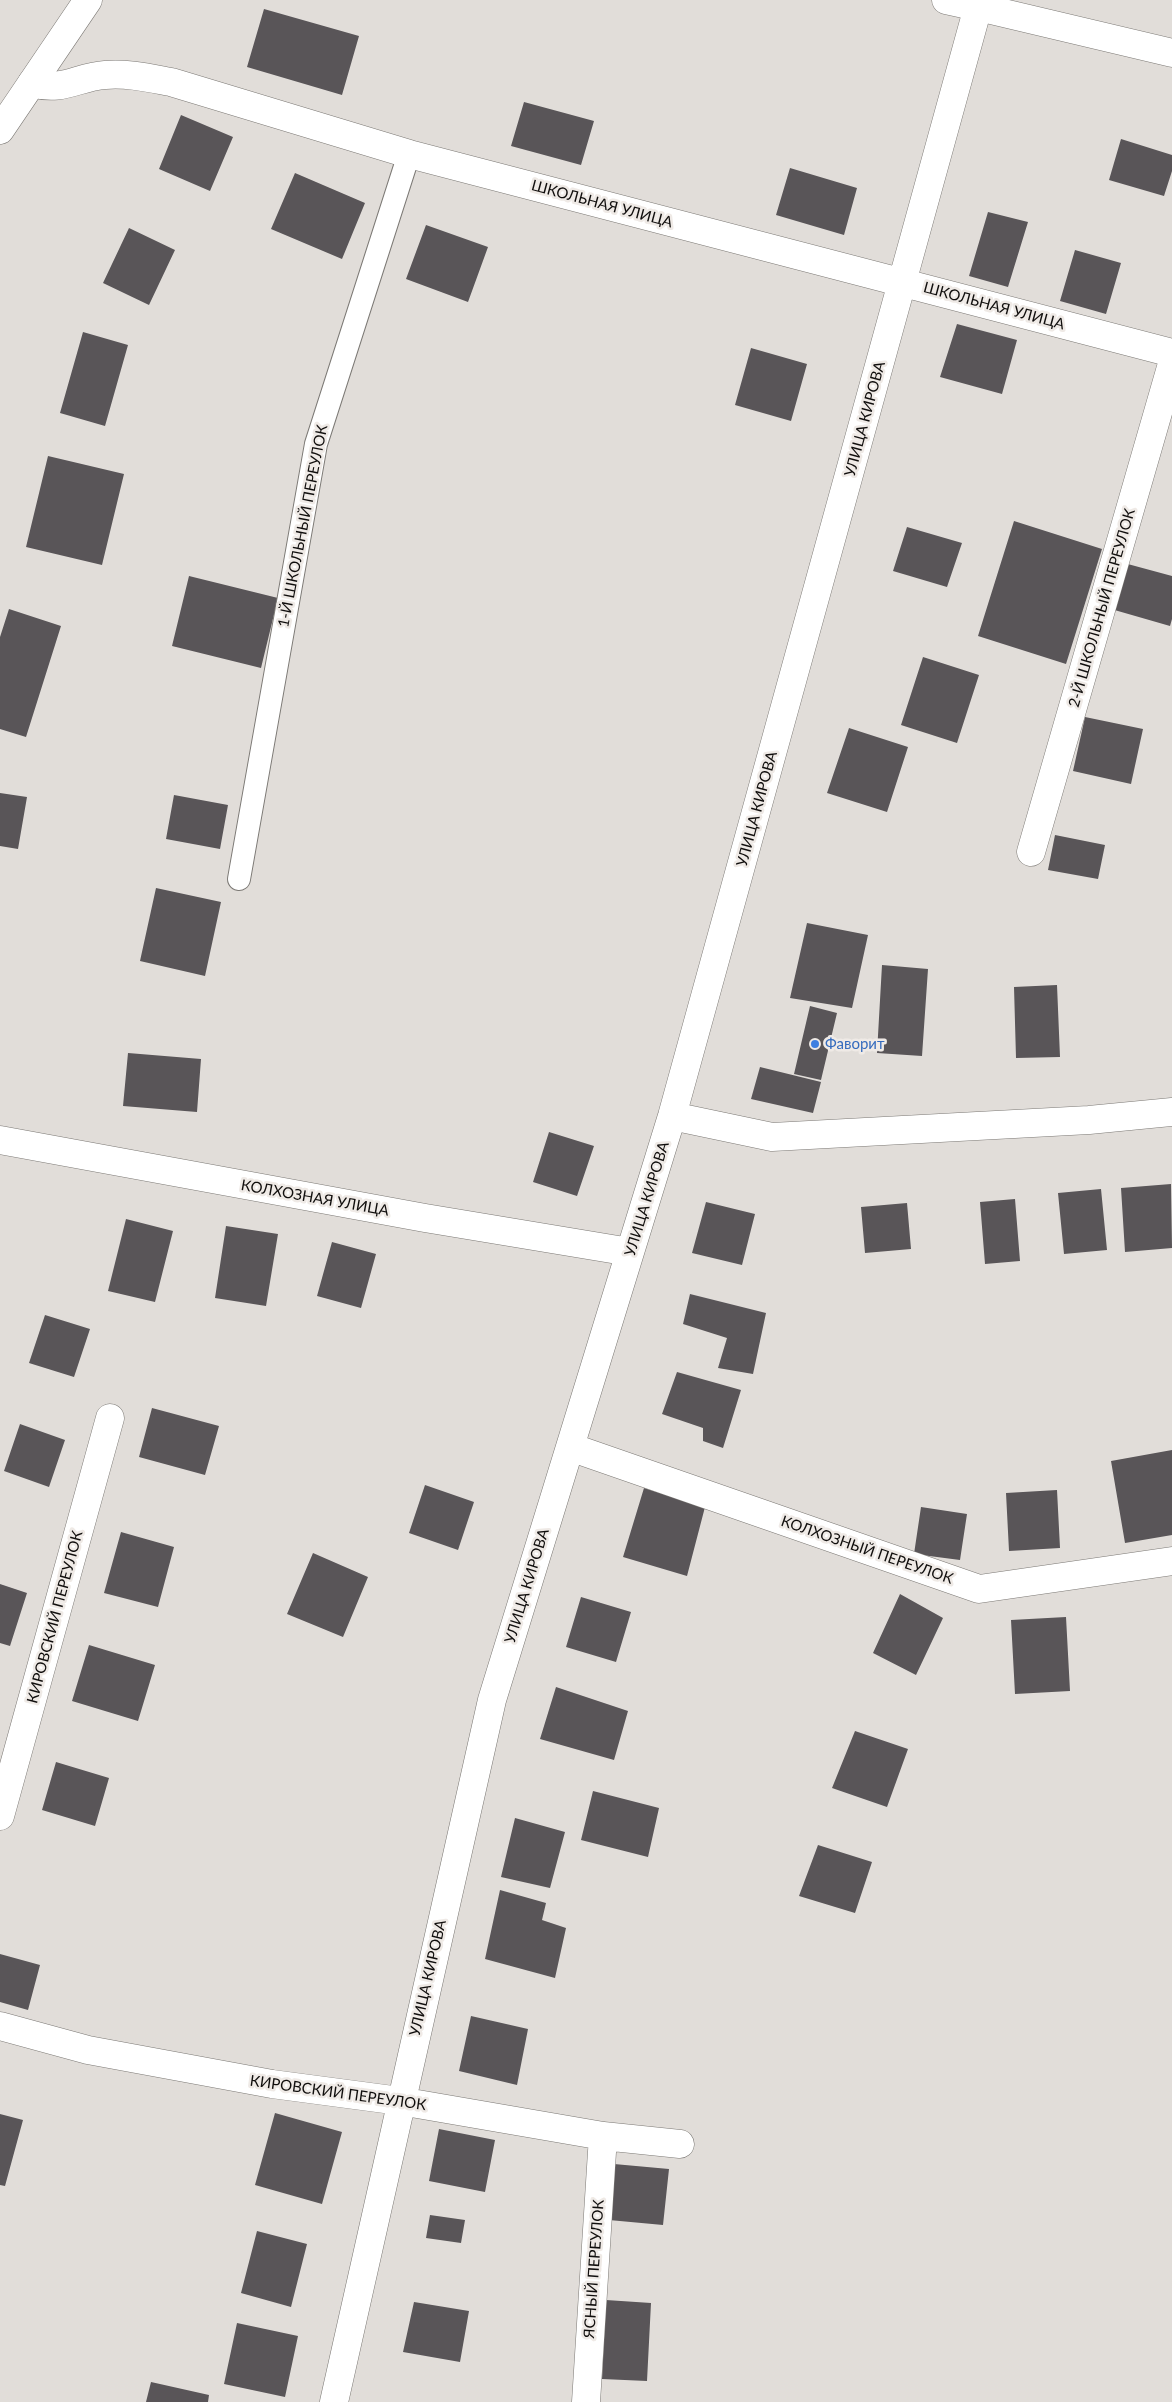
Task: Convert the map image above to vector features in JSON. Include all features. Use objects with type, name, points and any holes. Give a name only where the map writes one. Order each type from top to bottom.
[{"type":"street","points":[[946,0],[979,4],[1172,53]]},
{"type":"street","points":[[0,130],[89,3]]},
{"type":"street","name":"УЛИЦА КИРОВА","points":[[334,2402],[400,2101],[492,1700],[672,1116],[979,4]]},
{"type":"street","name":"ШКОЛЬНАЯ УЛИЦА","points":[[32,83],[47,87],[104,75],[140,76],[171,82],[409,154],[1172,353]]},
{"type":"street","name":"2-Й ШКОЛЬНЫЙ ПЕРЕУЛОК","points":[[1031,852],[1172,364]]},
{"type":"street","points":[[672,1116],[772,1137],[1089,1120],[1172,1112]]},
{"type":"street","name":"КОЛХОЗНАЯ УЛИЦА","points":[[0,1140],[426,1218],[630,1252]]},
{"type":"street","name":"КИРОВСКИЙ ПЕРЕУЛОК","points":[[0,1816],[110,1418]]},
{"type":"street","name":"КОЛХОЗНЫЙ ПЕРЕУЛОК","points":[[570,1447],[979,1590],[1172,1561]]},
{"type":"street","name":"КИРОВСКИЙ ПЕРЕУЛОК","points":[[0,2026],[88,2050],[272,2084],[400,2101],[603,2136],[680,2144]]},
{"type":"street","name":"ЯСНЫЙ ПЕРЕУЛОК","points":[[586,2402],[603,2136]]},
{"type":"lane","name":"1-Й ШКОЛЬНЫЙ ПЕРЕУЛОК","points":[[239,879],[316,444],[409,154]]},
{"type":"building","points":[[264,9],[359,36],[342,95],[247,67]]},
{"type":"building","points":[[524,102],[594,121],[581,165],[511,146]]},
{"type":"building","points":[[181,115],[233,137],[210,191],[159,169]]},
{"type":"building","points":[[1121,139],[1172,155],[1172,171],[1164,196],[1109,180]]},
{"type":"building","points":[[790,168],[857,188],[844,235],[776,215]]},
{"type":"building","points":[[295,173],[365,203],[342,259],[271,229]]},
{"type":"building","points":[[988,212],[1028,222],[1008,287],[969,276]]},
{"type":"building","points":[[426,225],[488,247],[468,302],[406,279]]},
{"type":"building","points":[[129,228],[175,250],[149,305],[103,283]]},
{"type":"building","points":[[1075,250],[1121,263],[1106,314],[1060,301]]},
{"type":"building","points":[[957,324],[1017,340],[1002,394],[940,377]]},
{"type":"building","points":[[83,332],[128,345],[105,426],[60,413]]},
{"type":"building","points":[[751,348],[807,364],[791,421],[735,405]]},
{"type":"building","points":[[48,456],[124,474],[102,565],[26,547]]},
{"type":"building","points":[[1014,521],[1102,549],[1066,664],[978,636]]},
{"type":"building","points":[[907,527],[962,543],[947,587],[893,571]]},
{"type":"building","points":[[1124,563],[1172,576],[1172,619],[1170,626],[1111,609]]},
{"type":"building","points":[[189,576],[278,598],[261,668],[172,646]]},
{"type":"building","points":[[9,609],[61,626],[26,737],[0,729],[0,637]]},
{"type":"building","points":[[923,657],[979,675],[957,743],[901,725]]},
{"type":"building","points":[[1085,717],[1143,729],[1131,784],[1073,771]]},
{"type":"building","points":[[849,728],[908,747],[887,812],[827,793]]},
{"type":"building","points":[[0,793],[27,797],[18,849],[0,846]]},
{"type":"building","points":[[174,795],[228,805],[220,849],[166,839]]},
{"type":"building","points":[[1055,835],[1105,845],[1098,879],[1048,870]]},
{"type":"building","points":[[156,888],[221,902],[205,976],[140,961]]},
{"type":"building","points":[[807,923],[868,935],[852,1008],[790,998]]},
{"type":"building","points":[[882,965],[928,969],[922,1056],[877,1053]]},
{"type":"building","points":[[1057,985],[1060,1057],[1016,1058],[1014,987]]},
{"type":"building","name":"Фаворит","points":[[810,1006],[837,1013],[821,1080],[794,1074]]},
{"type":"building","points":[[128,1053],[201,1059],[197,1112],[123,1106]]},
{"type":"building","points":[[760,1067],[821,1082],[813,1113],[751,1099]]},
{"type":"building","points":[[549,1132],[594,1146],[577,1196],[533,1182]]},
{"type":"building","points":[[1171,1184],[1172,1248],[1125,1252],[1121,1188]]},
{"type":"building","points":[[1101,1189],[1107,1250],[1064,1254],[1058,1193]]},
{"type":"building","points":[[1015,1199],[1020,1261],[985,1264],[980,1202]]},
{"type":"building","points":[[706,1202],[755,1214],[742,1265],[692,1253]]},
{"type":"building","points":[[907,1203],[911,1249],[865,1253],[861,1207]]},
{"type":"building","points":[[126,1219],[173,1231],[155,1302],[108,1291]]},
{"type":"building","points":[[226,1226],[278,1234],[266,1306],[215,1298]]},
{"type":"building","points":[[332,1242],[376,1254],[361,1308],[317,1296]]},
{"type":"building","points":[[690,1294],[766,1313],[753,1374],[718,1368],[727,1338],[683,1324]]},
{"type":"building","points":[[45,1315],[90,1329],[74,1377],[29,1363]]},
{"type":"building","points":[[677,1372],[741,1390],[723,1448],[703,1441],[703,1428],[662,1414]]},
{"type":"building","points":[[152,1408],[219,1426],[205,1475],[139,1457]]},
{"type":"building","points":[[20,1424],[65,1440],[49,1487],[4,1471]]},
{"type":"building","points":[[1172,1450],[1172,1535],[1125,1543],[1111,1461]]},
{"type":"building","points":[[425,1485],[474,1502],[458,1550],[409,1533]]},
{"type":"building","points":[[644,1488],[705,1507],[687,1576],[623,1557]]},
{"type":"building","points":[[1057,1490],[1060,1548],[1009,1551],[1006,1493]]},
{"type":"building","points":[[921,1507],[967,1514],[960,1560],[914,1554]]},
{"type":"building","points":[[121,1532],[174,1547],[158,1607],[104,1593]]},
{"type":"building","points":[[313,1553],[368,1577],[343,1637],[287,1614]]},
{"type":"building","points":[[0,1584],[27,1593],[10,1646],[0,1643]]},
{"type":"building","points":[[900,1594],[943,1618],[916,1675],[873,1653]]},
{"type":"building","points":[[581,1597],[631,1612],[616,1662],[566,1647]]},
{"type":"building","points":[[1066,1617],[1070,1691],[1015,1694],[1011,1620]]},
{"type":"building","points":[[89,1645],[155,1665],[138,1721],[72,1701]]},
{"type":"building","points":[[556,1687],[628,1711],[614,1760],[540,1739]]},
{"type":"building","points":[[855,1731],[908,1749],[887,1807],[832,1788]]},
{"type":"building","points":[[56,1762],[109,1778],[95,1826],[42,1810]]},
{"type":"building","points":[[593,1791],[659,1808],[648,1857],[581,1840]]},
{"type":"building","points":[[515,1818],[565,1832],[550,1888],[501,1877]]},
{"type":"building","points":[[818,1845],[872,1862],[855,1913],[799,1896]]},
{"type":"building","points":[[500,1890],[546,1903],[542,1920],[566,1928],[555,1978],[485,1959]]},
{"type":"building","points":[[0,1954],[40,1965],[28,2010],[0,2002]]},
{"type":"building","points":[[471,2016],[528,2029],[517,2085],[459,2071]]},
{"type":"building","points":[[275,2113],[342,2132],[322,2204],[255,2185]]},
{"type":"building","points":[[0,2114],[23,2120],[5,2186],[0,2185]]},
{"type":"building","points":[[439,2129],[495,2140],[485,2192],[429,2181]]},
{"type":"building","points":[[614,2164],[669,2169],[663,2225],[609,2220]]},
{"type":"building","points":[[430,2215],[465,2220],[461,2243],[426,2238]]},
{"type":"building","points":[[257,2231],[307,2244],[291,2307],[241,2293]]},
{"type":"building","points":[[606,2300],[651,2303],[647,2381],[602,2379]]},
{"type":"building","points":[[414,2302],[469,2311],[460,2362],[403,2352]]},
{"type":"building","points":[[237,2323],[298,2336],[285,2397],[224,2384]]},
{"type":"building","points":[[151,2382],[209,2395],[208,2402],[146,2402]]},
{"type":"place","name":"Фаворит","points":[[815,1044]]}]
